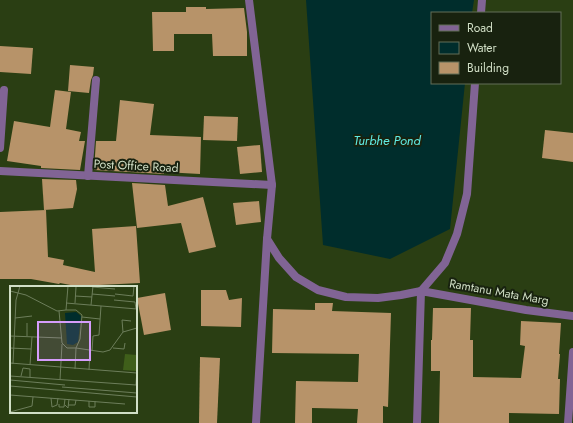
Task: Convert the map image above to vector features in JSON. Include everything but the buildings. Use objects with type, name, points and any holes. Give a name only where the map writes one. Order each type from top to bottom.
[{"type":"street","points":[[249,0],[272,185],[267,239],[256,423]]},
{"type":"street","points":[[481,12],[482,0]]},
{"type":"street","points":[[88,176],[96,80]]},
{"type":"street","points":[[267,239],[279,258],[296,277],[318,290],[346,297],[378,298],[421,291],[445,263],[457,234],[467,194],[475,84]]},
{"type":"street","points":[[0,148],[4,90]]},
{"type":"street","name":"Post Office Road","points":[[0,171],[272,185]]},
{"type":"street","points":[[417,423],[421,291]]},
{"type":"street","name":"Ramtanu Mata Marg","points":[[421,291],[526,310],[573,316]]},
{"type":"street","points":[[568,423],[573,352]]},
{"type":"water","name":"Turbhe Pond","points":[[306,0],[474,0],[472,12],[431,12],[431,84],[465,84],[450,229],[390,259],[323,245]]}]
